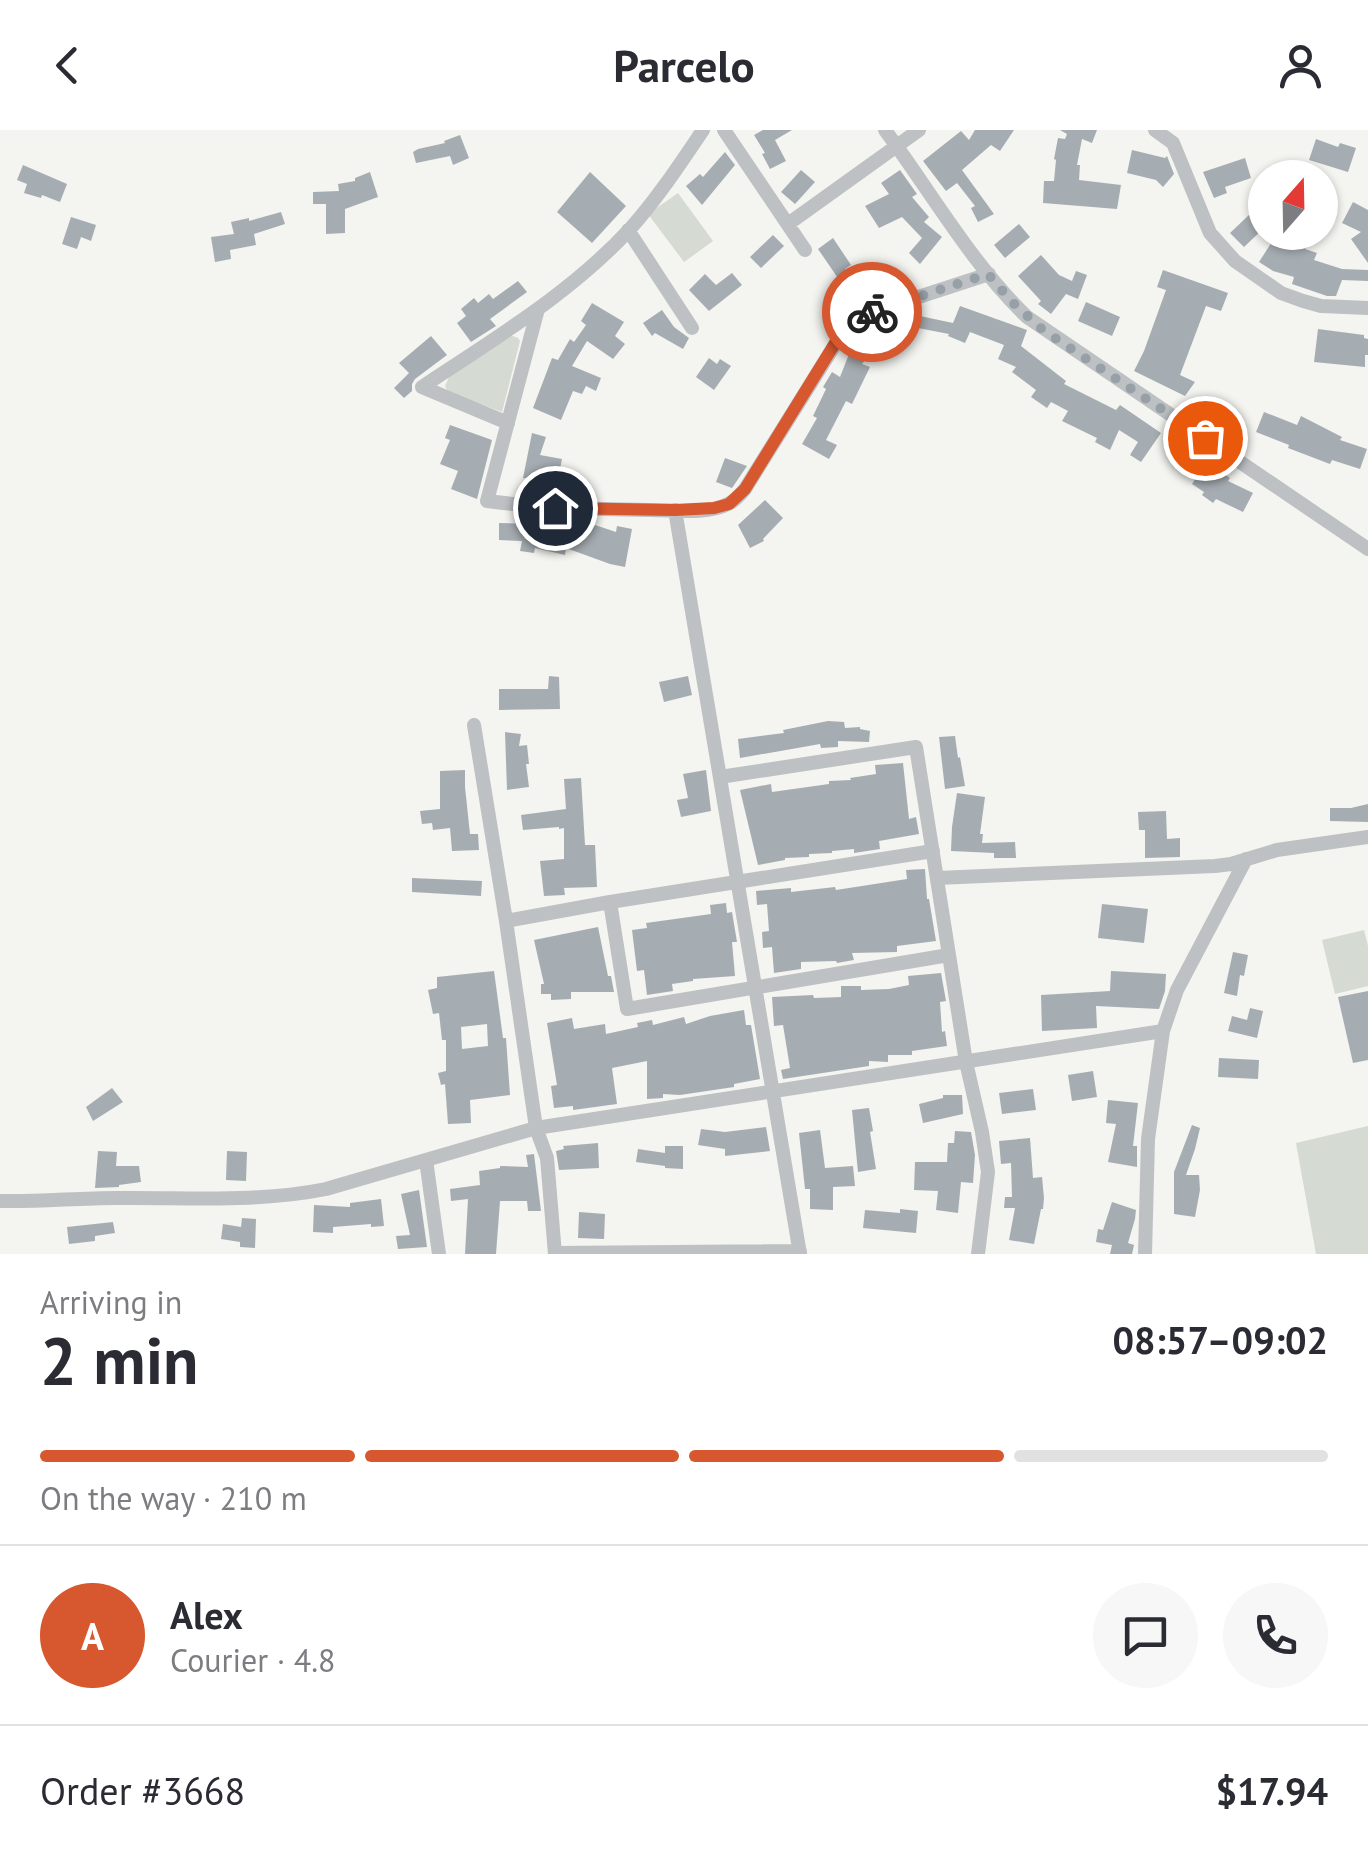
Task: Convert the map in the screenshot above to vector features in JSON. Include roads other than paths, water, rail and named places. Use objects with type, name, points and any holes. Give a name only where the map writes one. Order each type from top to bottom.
[{"type":"street","points":[[508,423],[422,387],[538,309],[628,230],[703,130]]},
{"type":"street","points":[[724,130],[805,250]]},
{"type":"street","points":[[885,130],[988,274],[1043,330],[1368,549]]},
{"type":"street","points":[[788,224],[918,130]]},
{"type":"street","points":[[1155,130],[1172,143],[1210,234],[1235,261],[1270,287],[1303,301],[1321,306],[1368,308]]},
{"type":"street","points":[[628,230],[692,328]]},
{"type":"street","points":[[538,309],[487,501],[533,507],[714,508],[738,498],[850,319],[988,274]]},
{"type":"street","points":[[474,725],[536,1128],[548,1158],[556,1254],[800,1253],[675,510]]},
{"type":"street","points":[[720,778],[916,747],[966,1062],[988,1172],[978,1254]]},
{"type":"street","points":[[937,878],[1215,866],[1277,850],[1368,837]]},
{"type":"street","points":[[506,921],[933,851]]},
{"type":"street","points":[[1145,1254],[1148,1139],[1163,1031],[1177,990],[1246,859]]},
{"type":"street","points":[[610,902],[627,1010],[949,954]]},
{"type":"street","points":[[0,1201],[301,1194],[536,1128],[1163,1031]]},
{"type":"street","points":[[426,1160],[438,1254]]}]
